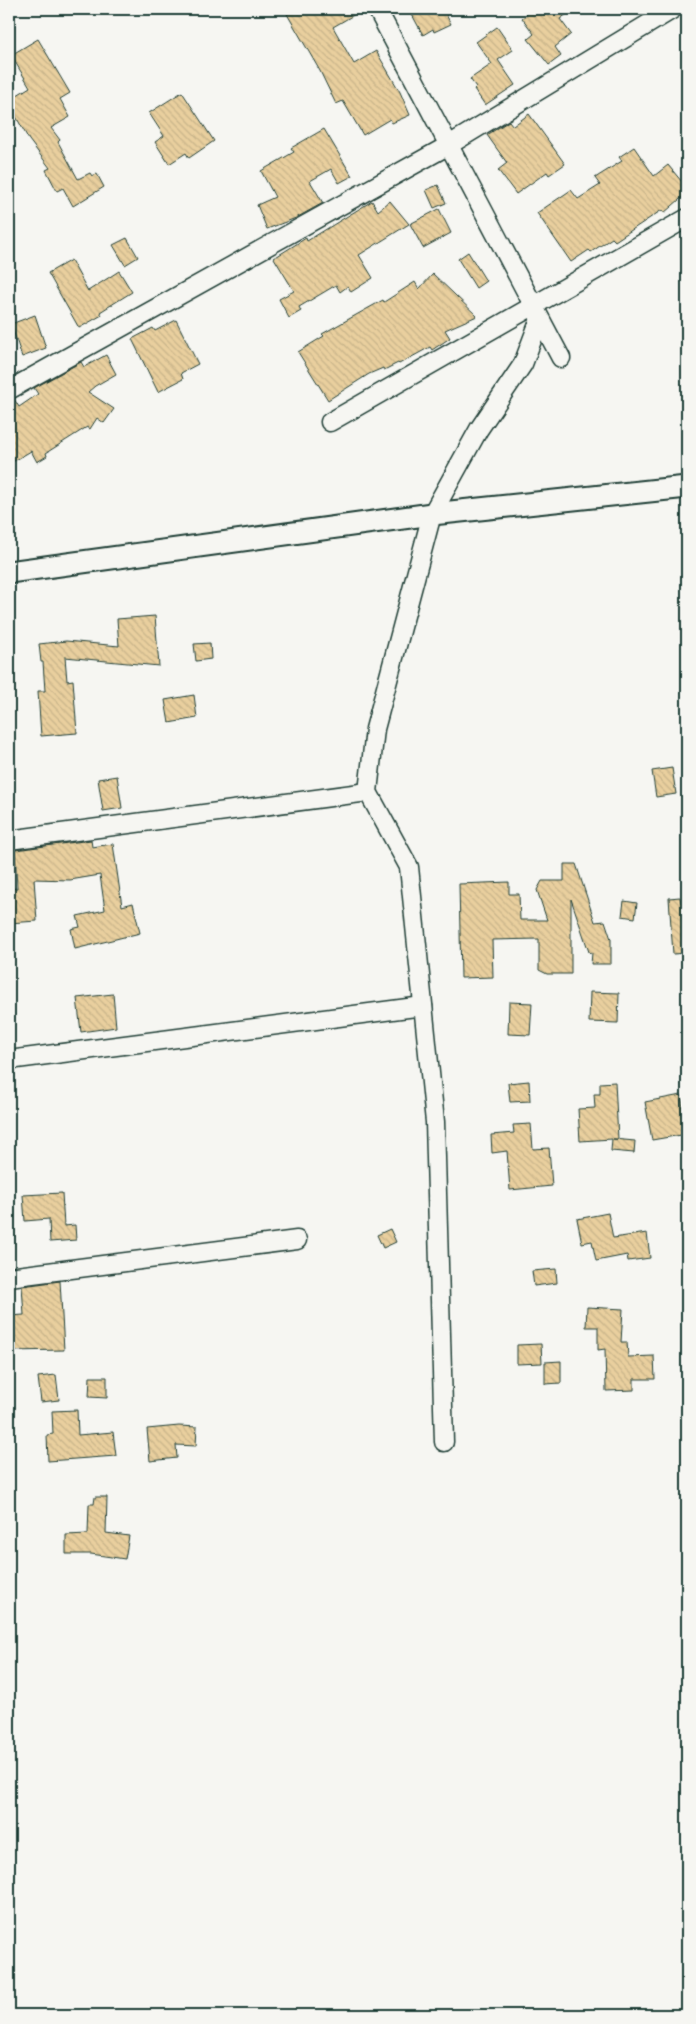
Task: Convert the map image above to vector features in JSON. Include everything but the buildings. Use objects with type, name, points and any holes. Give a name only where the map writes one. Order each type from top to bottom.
[{"type":"street","points":[[377,9],[560,358]]},
{"type":"street","points":[[9,390],[449,145],[673,9]]},
{"type":"street","points":[[330,422],[537,313],[687,218]]},
{"type":"street","points":[[444,1442],[435,1122],[409,867],[368,792],[375,729],[432,514],[479,428],[523,364],[537,313]]},
{"type":"street","points":[[9,572],[432,514],[687,487]]},
{"type":"street","points":[[9,840],[368,792]]},
{"type":"street","points":[[9,1060],[423,1006]]},
{"type":"street","points":[[9,1277],[297,1240]]}]
